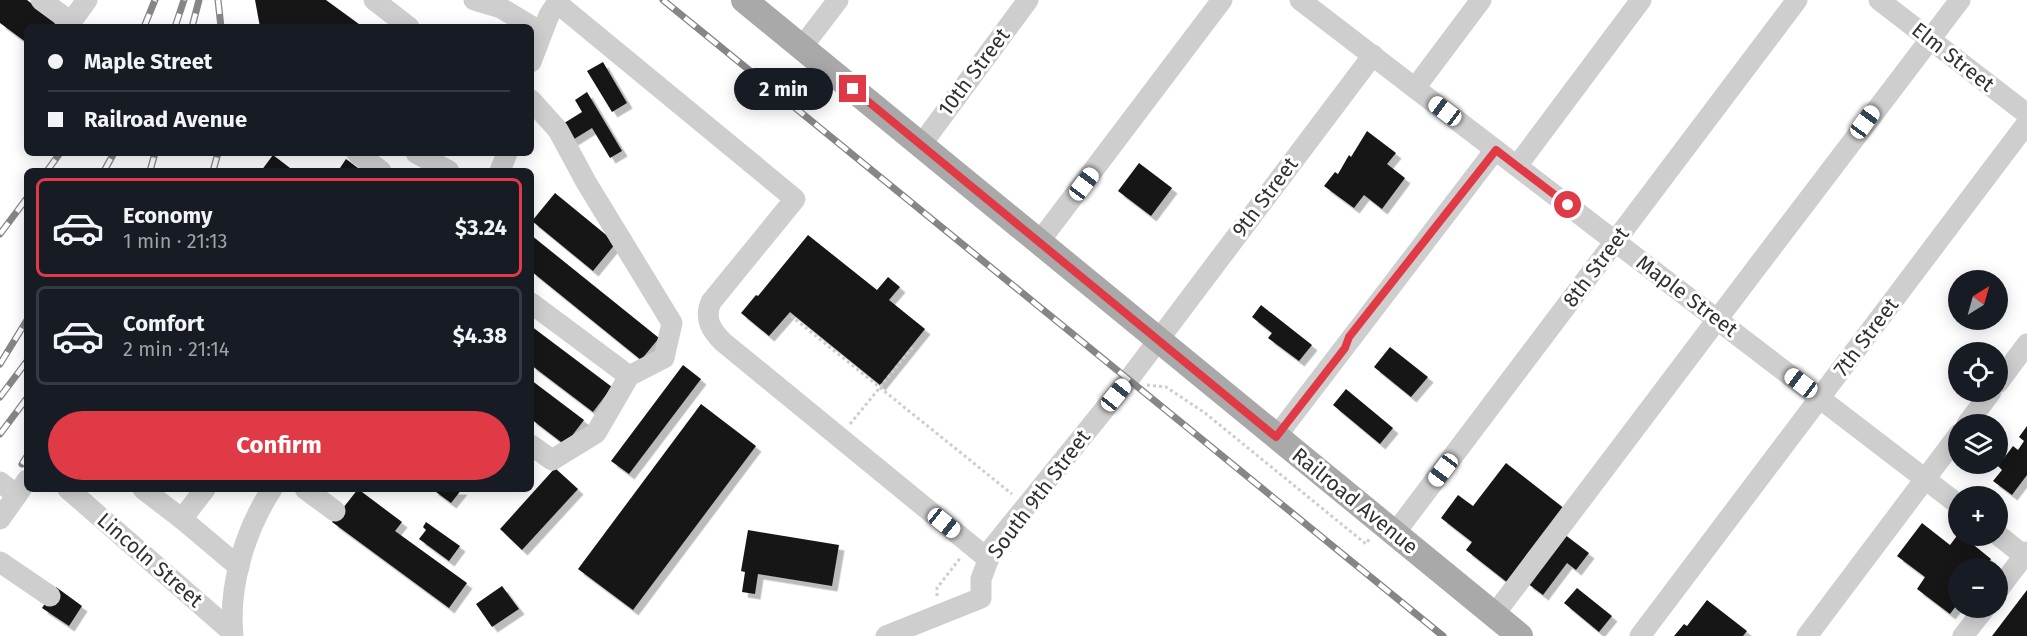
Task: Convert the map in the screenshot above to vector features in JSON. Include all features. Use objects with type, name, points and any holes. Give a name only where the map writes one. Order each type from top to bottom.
[{"type":"main road","name":"Railroad Avenue","points":[[744,0],[1520,636]]},
{"type":"street","points":[[41,0],[71,22],[87,0]]},
{"type":"street","points":[[474,0],[498,4],[529,24]]},
{"type":"street","points":[[802,47],[838,0]]},
{"type":"street","name":"10th Street","points":[[921,144],[1028,0]]},
{"type":"street","points":[[1039,242],[1222,0]]},
{"type":"street","name":"Maple Street","points":[[1300,0],[1948,497]]},
{"type":"street","points":[[1415,88],[1481,0]]},
{"type":"street","points":[[1517,166],[1641,0]]},
{"type":"street","name":"8th Street","points":[[1395,533],[1797,0]]},
{"type":"street","name":"Elm Street","points":[[1879,0],[2027,114]]},
{"type":"street","points":[[1494,615],[1718,320],[1879,102],[1960,0]]},
{"type":"street","points":[[379,1],[406,24]]},
{"type":"street","points":[[534,54],[542,32],[558,2],[795,199],[711,302],[708,320],[712,330],[723,342],[988,559]]},
{"type":"street","points":[[534,27],[542,32]]},
{"type":"street","name":"9th Street","points":[[1158,339],[1373,56]]},
{"type":"street","points":[[534,103],[558,130],[586,182],[672,323],[664,358],[629,376],[596,433],[552,460],[534,447]]},
{"type":"street","name":"7th Street","points":[[1640,636],[2027,123]]},
{"type":"street","points":[[1276,437],[1345,348],[1349,337],[1496,150]]},
{"type":"street","points":[[361,156],[377,168]]},
{"type":"street","points":[[422,156],[444,168]]},
{"type":"street","points":[[534,305],[629,376]]},
{"type":"street","name":"South 9th Street","points":[[942,614],[981,598],[981,579],[993,547],[1129,379],[1158,339]]},
{"type":"street","points":[[2008,370],[2027,344]]},
{"type":"street","points":[[1974,414],[1984,402]]},
{"type":"street","points":[[1807,636],[1948,449]]},
{"type":"street","points":[[0,482],[22,488],[0,519]]},
{"type":"street","name":"Lincoln Street","points":[[71,492],[232,634]]},
{"type":"street","points":[[147,492],[239,567]]},
{"type":"street","points":[[182,519],[203,492]]},
{"type":"street","points":[[232,634],[239,567],[250,531],[270,492]]},
{"type":"street","points":[[309,492],[335,511]]},
{"type":"street","points":[[2008,542],[2026,555],[2008,578]]},
{"type":"street","points":[[0,562],[50,596]]},
{"type":"street","points":[[886,636],[942,614]]},
{"type":"street","points":[[1963,636],[1977,618]]},
{"type":"path","points":[[791,316],[1012,494]]},
{"type":"path","points":[[839,437],[914,347]]},
{"type":"path","points":[[1142,390],[1147,385],[1154,384],[1166,387],[1205,413],[1365,544]]},
{"type":"path","points":[[1005,502],[1019,485]]},
{"type":"path","points":[[942,614],[937,588],[970,544]]},
{"type":"building","points":[[0,0],[27,0],[56,22],[54,24],[24,24],[24,41],[0,23]]},
{"type":"building","points":[[255,0],[326,0],[359,24],[259,24]]},
{"type":"building","points":[[603,62],[627,103],[612,112],[587,71]]},
{"type":"building","points":[[587,92],[622,151],[610,158],[592,128],[571,141],[561,125],[582,112],[575,100]]},
{"type":"building","points":[[1367,131],[1396,153],[1387,164],[1405,178],[1382,209],[1364,195],[1354,208],[1324,186],[1335,172],[1338,174]]},
{"type":"building","points":[[274,156],[290,168],[263,168]]},
{"type":"building","points":[[346,159],[358,168],[340,168]]},
{"type":"building","points":[[1139,163],[1172,188],[1151,216],[1118,191]]},
{"type":"building","points":[[555,193],[616,243],[593,271],[534,223],[534,219]]},
{"type":"building","points":[[808,235],[877,290],[888,277],[900,287],[889,300],[925,329],[880,385],[790,312],[769,336],[741,313],[756,295],[758,296]]},
{"type":"building","points":[[534,237],[659,338],[641,360],[534,273]]},
{"type":"building","points":[[1261,305],[1312,345],[1299,361],[1268,338],[1272,333],[1252,317]]},
{"type":"building","points":[[534,328],[612,387],[593,412],[534,367]]},
{"type":"building","points":[[1390,347],[1428,377],[1411,397],[1374,367]]},
{"type":"building","points":[[683,365],[701,379],[629,474],[611,461]]},
{"type":"building","points":[[534,382],[584,420],[565,445],[534,421]]},
{"type":"building","points":[[1346,389],[1393,428],[1380,444],[1333,405]]},
{"type":"building","points":[[701,404],[756,446],[633,610],[578,569]]},
{"type":"building","points":[[2027,426],[2027,475],[2012,495],[2008,492],[2008,486],[2000,486],[1993,481],[1999,474],[2008,474],[2008,453],[2013,446],[2018,450],[2024,441],[2019,437]]},
{"type":"building","points":[[1506,463],[1565,509],[1508,583],[1466,550],[1472,542],[1441,518],[1458,495],[1473,506]]},
{"type":"building","points":[[555,468],[578,489],[522,550],[500,529]]},
{"type":"building","points":[[356,492],[362,492],[402,522],[395,531],[467,583],[449,608],[332,522]]},
{"type":"building","points":[[436,492],[460,492],[451,503]]},
{"type":"building","points":[[426,522],[460,546],[449,561],[419,539],[426,530],[423,527]]},
{"type":"building","points":[[1922,523],[1948,543],[1948,546],[1975,546],[1990,558],[1948,558],[1948,612],[1917,589],[1925,577],[1897,556]]},
{"type":"building","points":[[748,530],[839,545],[832,586],[758,574],[755,594],[742,592],[745,572],[741,571]]},
{"type":"building","points":[[1564,534],[1589,553],[1576,570],[1567,563],[1543,595],[1527,583]]},
{"type":"building","points":[[502,586],[519,609],[492,627],[476,604]]},
{"type":"building","points":[[56,587],[82,606],[69,626],[42,608]]},
{"type":"building","points":[[1577,588],[1612,616],[1599,632],[1564,603]]},
{"type":"building","points":[[2027,590],[2027,636],[1992,636],[2008,618]]},
{"type":"building","points":[[1707,600],[1747,631],[1743,636],[1674,636],[1684,624],[1687,626]]},
{"type":"railway","points":[[145,24],[155,0]]},
{"type":"railway","points":[[176,24],[184,0]]},
{"type":"railway","points":[[193,24],[199,0]]},
{"type":"railway","points":[[218,0],[221,24]]},
{"type":"railway","points":[[663,0],[1443,636]]},
{"type":"railway","points":[[49,168],[58,156]]},
{"type":"railway","points":[[106,168],[112,156]]},
{"type":"railway","points":[[151,168],[154,156]]},
{"type":"railway","points":[[214,168],[217,156]]},
{"type":"railway","points":[[0,234],[24,202]]},
{"type":"railway","points":[[0,364],[24,325]]},
{"type":"railway","points":[[0,397],[24,365]]},
{"type":"railway","points":[[0,434],[24,402]]},
{"type":"route","points":[[853,89],[1276,437],[1345,348],[1349,337],[1496,150],[1568,205]]}]
